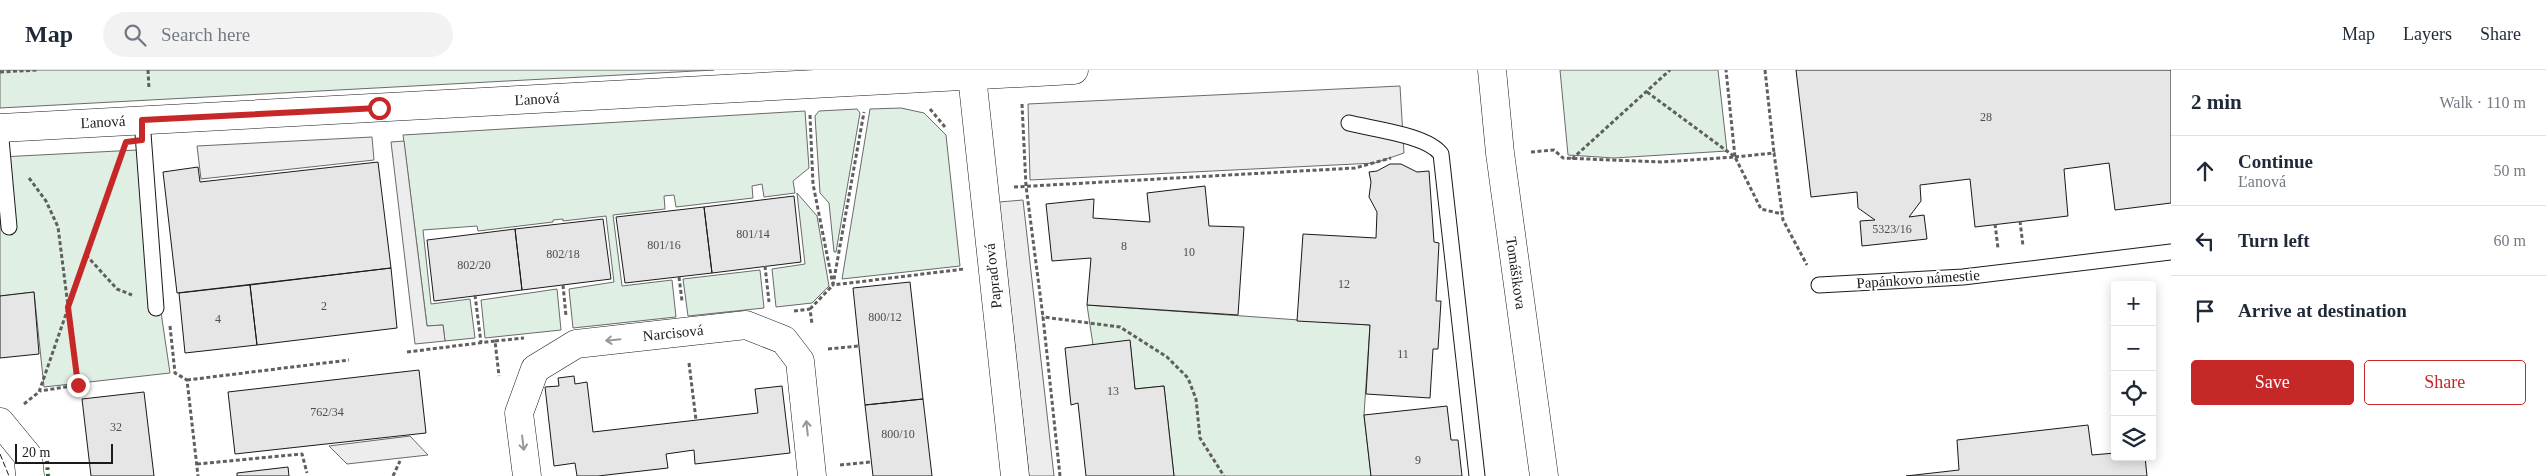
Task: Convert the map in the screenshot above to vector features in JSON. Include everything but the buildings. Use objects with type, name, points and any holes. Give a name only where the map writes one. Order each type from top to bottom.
[{"type":"street","name":"Ľanová","points":[[0,128],[142,130],[1074,70]]},
{"type":"street","name":"Tomášikova","points":[[1492,70],[1500,153],[1544,476]]},
{"type":"street","name":"Papraďová","points":[[972,76],[1015,476]]},
{"type":"street","name":"Narcisová","points":[[526,476],[519,413],[534,369],[576,344],[746,325],[784,340],[800,361],[812,476]]},
{"type":"street","points":[[8,416],[28,456],[30,476]]},
{"type":"lane","points":[[1349,123],[1416,139],[1435,146],[1440,154],[1477,476]]},
{"type":"lane","points":[[0,128],[9,227]]},
{"type":"lane","points":[[142,130],[156,308]]},
{"type":"lane","name":"Papánkovo námestie","points":[[1818,285],[1964,277],[2171,252]]},
{"type":"path","points":[[0,72],[38,70]]},
{"type":"path","points":[[1572,159],[1670,70]]},
{"type":"path","points":[[1726,70],[1735,157],[1762,208],[1782,214]]},
{"type":"path","points":[[1765,70],[1783,220],[1818,285]]},
{"type":"path","points":[[1646,92],[1735,157]]},
{"type":"path","points":[[1022,94],[1026,186],[1043,317],[1060,476]]},
{"type":"path","points":[[810,309],[833,285],[866,103]]},
{"type":"path","points":[[810,105],[813,184],[833,285]]},
{"type":"path","points":[[928,107],[942,120],[949,134]]},
{"type":"path","points":[[40,392],[126,142],[142,130]]},
{"type":"path","points":[[1500,153],[1554,150],[1563,158],[1661,162],[1774,153]]},
{"type":"path","points":[[984,189],[1354,168],[1394,158]]},
{"type":"path","points":[[8,416],[40,392],[78,385],[58,227],[46,201],[26,173]]},
{"type":"path","points":[[86,255],[117,289],[142,300],[154,288]]},
{"type":"path","points":[[966,260],[968,278]]},
{"type":"path","points":[[765,266],[769,304]]},
{"type":"path","points":[[833,285],[967,269]]},
{"type":"path","points":[[563,285],[567,324]]},
{"type":"path","points":[[475,296],[481,343]]},
{"type":"path","points":[[1043,317],[1120,327],[1167,357],[1188,378],[1196,399],[1200,438],[1224,476]]},
{"type":"path","points":[[685,332],[696,420]]},
{"type":"path","points":[[407,352],[495,341],[499,380]]},
{"type":"path","points":[[824,350],[859,346]]},
{"type":"path","points":[[187,380],[349,360]]},
{"type":"path","points":[[197,464],[302,454],[306,473]]},
{"type":"path","points":[[393,476],[400,461]]},
{"type":"path","points":[[836,465],[871,462]]},
{"type":"green space","points":[[0,70],[714,70],[0,108]]},
{"type":"green space","points":[[1560,70],[1718,70],[1727,151],[1614,158],[1568,155]]},
{"type":"green space","points":[[901,108],[924,113],[946,135],[960,266],[842,279],[870,109]]},
{"type":"green space","points":[[857,109],[860,113],[836,252],[834,252],[829,203],[820,193],[815,116],[819,111]]},
{"type":"green space","points":[[805,111],[809,168],[793,181],[795,193],[764,197],[762,184],[752,186],[753,198],[676,207],[674,195],[664,196],[665,209],[613,215],[622,286],[672,280],[676,317],[573,328],[569,289],[614,282],[606,216],[563,221],[563,219],[553,220],[553,222],[478,231],[477,226],[423,230],[431,304],[470,299],[475,338],[445,341],[443,325],[427,326],[403,135]]},
{"type":"green space","points":[[137,150],[170,373],[44,387],[34,292],[0,296],[0,157]]},
{"type":"green space","points":[[797,193],[817,216],[829,286],[812,303],[776,307],[772,269],[805,264]]},
{"type":"green space","points":[[760,270],[764,308],[688,316],[683,279]]},
{"type":"green space","points":[[557,289],[561,330],[485,338],[481,300]]},
{"type":"green space","points":[[1087,305],[1370,325],[1364,415],[1371,476],[1174,476],[1164,386],[1135,389],[1130,341],[1093,345]]},
{"type":"shaded area","points":[[1400,86],[1404,153],[1375,163],[1030,180],[1028,104]]},
{"type":"shaded area","points":[[372,137],[374,160],[201,179],[197,146]]},
{"type":"shaded area","points":[[404,141],[427,326],[443,325],[445,341],[415,344],[391,142]]},
{"type":"shaded area","points":[[1023,200],[1054,476],[1029,476],[999,202]]},
{"type":"shaded area","points":[[410,436],[428,455],[347,464],[329,446]]},
{"type":"hedge","points":[[47,461],[48,476]]},
{"type":"fence","points":[[0,454],[9,476]]},
{"type":"route","points":[[78,385],[68,307],[126,142],[142,140],[142,120],[379,108]]}]
